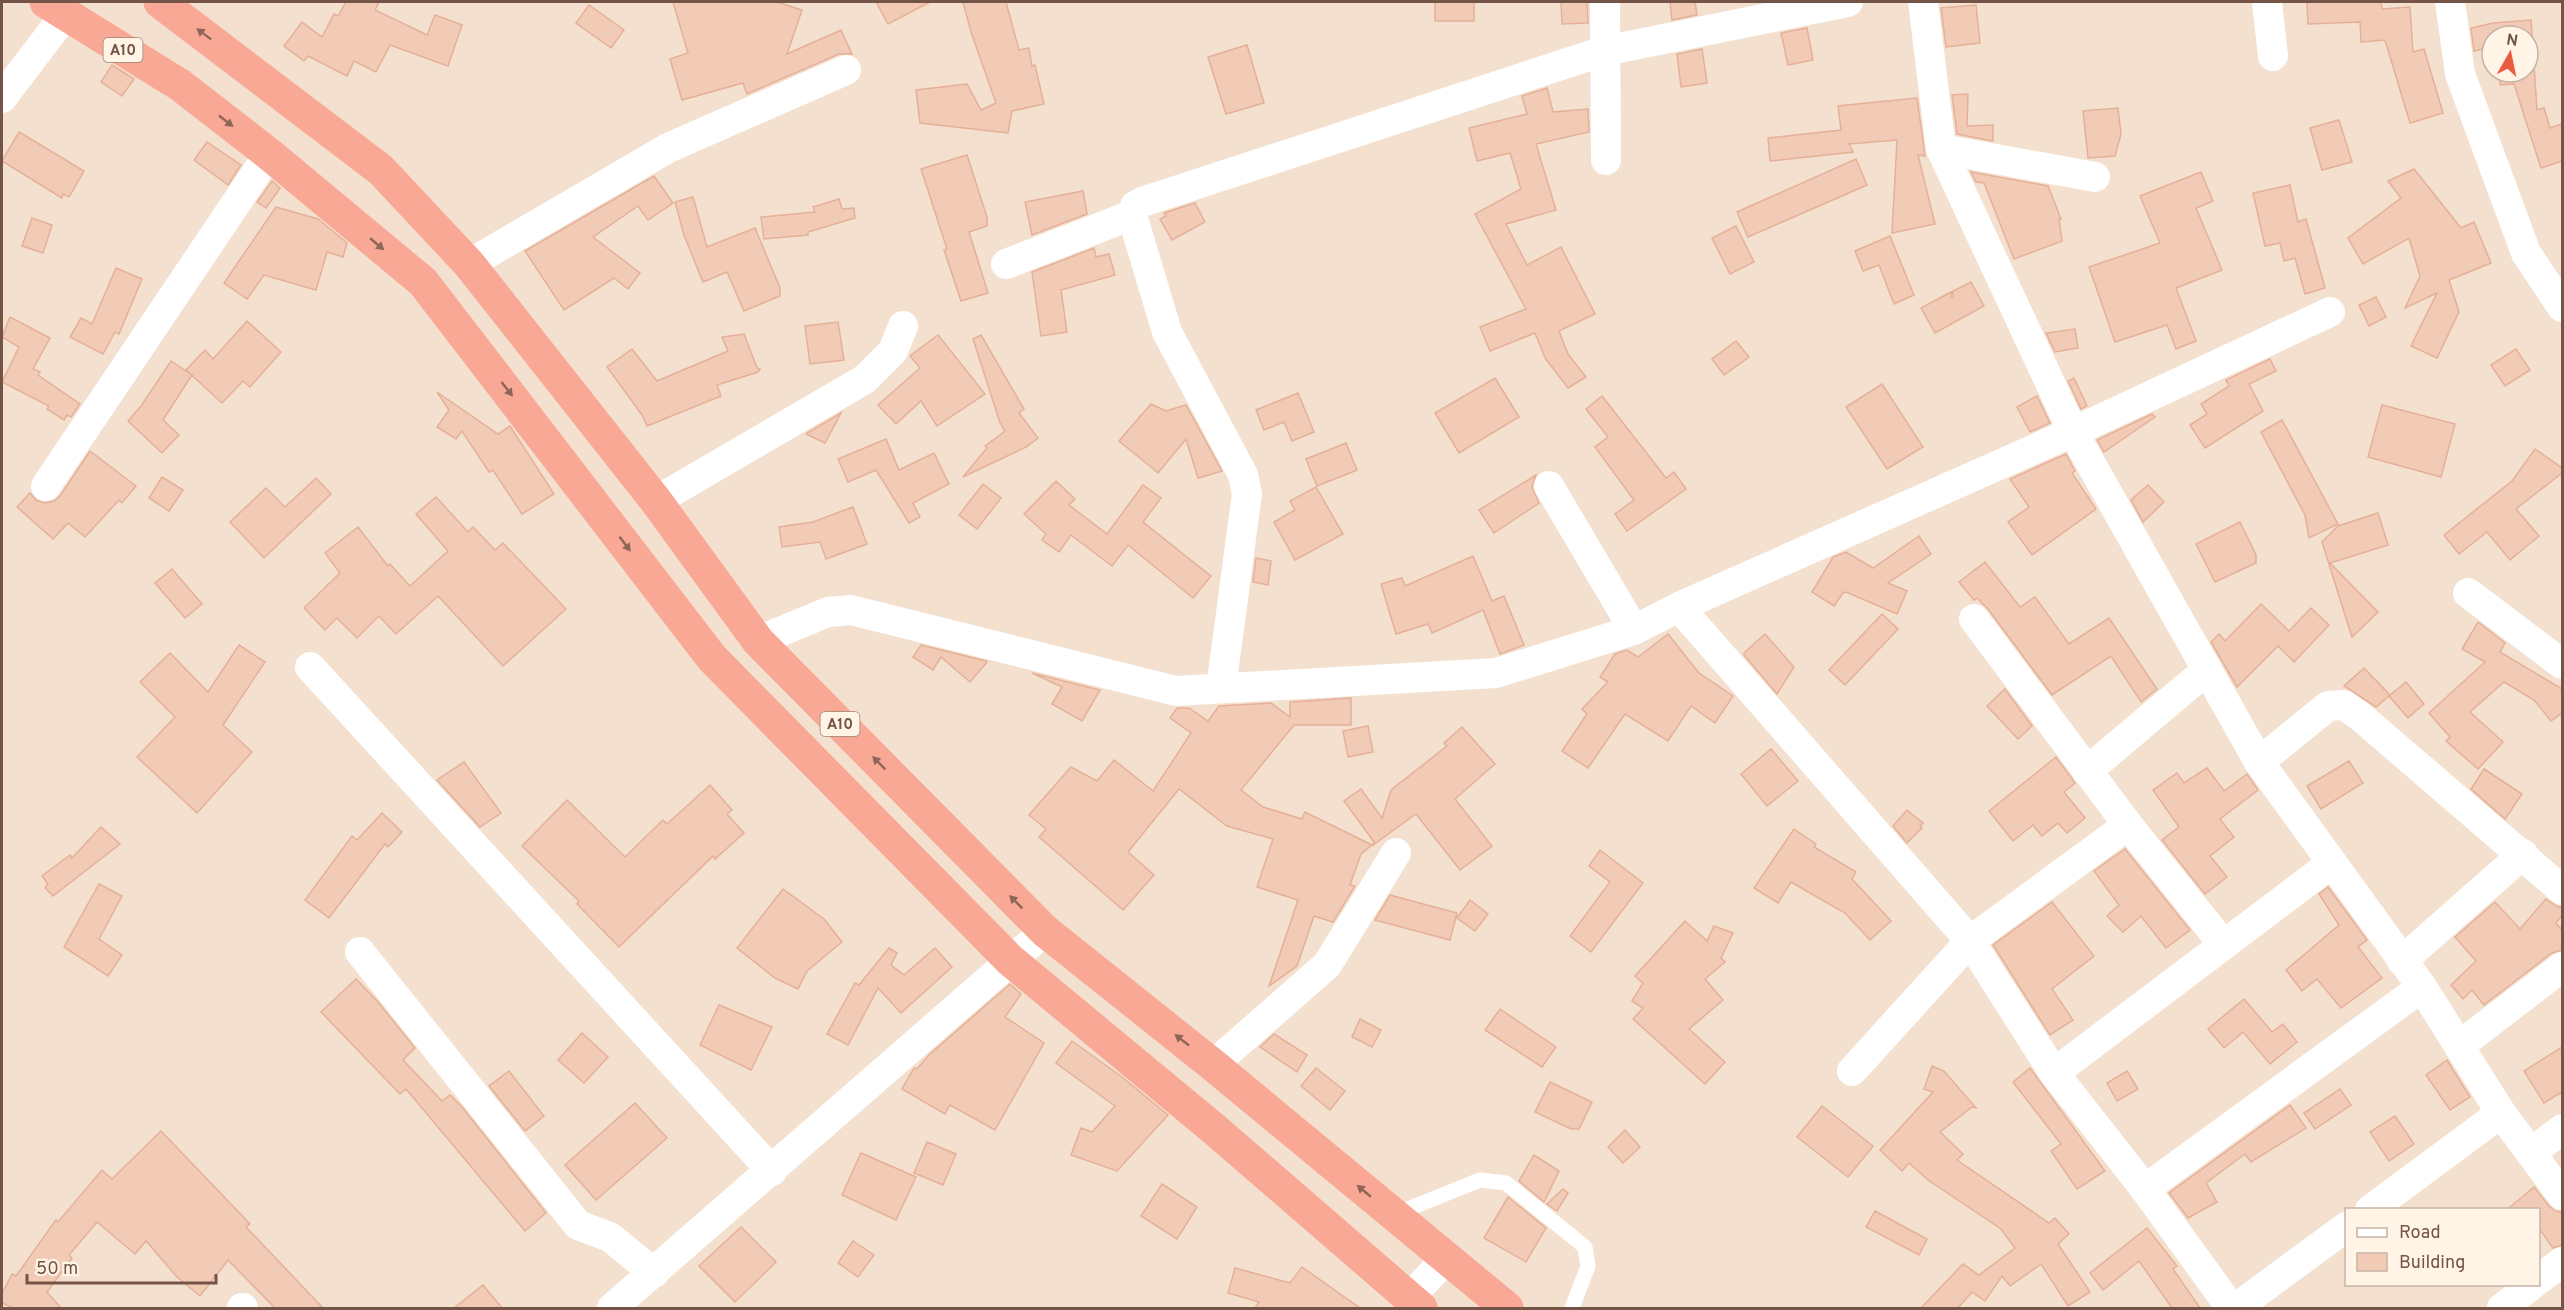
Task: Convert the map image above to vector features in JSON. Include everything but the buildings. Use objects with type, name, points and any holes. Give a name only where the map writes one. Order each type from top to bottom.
[{"type":"highway","name":"A10","points":[[160,2],[381,170],[469,264],[656,501],[758,641],[1045,931],[1213,1065],[1446,1260],[1507,1308]]},
{"type":"highway","name":"A10","points":[[56,8],[180,85],[269,154],[423,282],[712,658],[1010,960],[1214,1129],[1415,1303]]},
{"type":"street","points":[[1605,2],[1606,160]]},
{"type":"street","points":[[1221,688],[1247,494],[1243,475],[1167,332],[1132,215],[1136,206],[1142,202],[1604,51],[1848,2]]},
{"type":"street","points":[[1923,2],[1941,149],[2073,432],[2259,762],[2422,987],[2501,1113],[2562,1196]]},
{"type":"street","points":[[2267,2],[2273,56]]},
{"type":"street","points":[[2450,2],[2460,74],[2526,253],[2562,307]]},
{"type":"street","points":[[2,98],[56,8]]},
{"type":"street","points":[[469,264],[668,148],[846,70]]},
{"type":"street","points":[[1941,149],[2095,177]]},
{"type":"street","points":[[46,486],[269,154]]},
{"type":"street","points":[[1006,264],[1132,215]]},
{"type":"street","points":[[758,641],[828,612],[851,610],[1176,691],[1496,673],[1634,630],[1679,607],[2073,432],[2330,312]]},
{"type":"street","points":[[656,501],[865,379],[893,351],[903,326]]},
{"type":"street","points":[[1549,486],[1634,630]]},
{"type":"street","points":[[2468,593],[2562,664]]},
{"type":"street","points":[[1679,607],[1970,941],[2054,1073],[2145,1189],[2231,1308]]},
{"type":"street","points":[[1974,619],[2128,825],[2223,945]]},
{"type":"street","points":[[310,667],[772,1171]]},
{"type":"street","points":[[2087,771],[2207,670]]},
{"type":"street","points":[[2259,762],[2328,706],[2344,705],[2523,854],[2562,890]]},
{"type":"street","points":[[1852,1071],[1970,941],[2128,825]]},
{"type":"street","points":[[1213,1065],[1327,965],[1396,853]]},
{"type":"street","points":[[2402,961],[2523,854]]},
{"type":"street","points":[[2054,1073],[2332,863]]},
{"type":"street","points":[[612,1308],[1045,931]]},
{"type":"street","points":[[360,952],[578,1225],[610,1237],[654,1273]]},
{"type":"street","points":[[2459,1046],[2562,967]]},
{"type":"street","points":[[2145,1189],[2422,987]]},
{"type":"street","points":[[2371,1208],[2501,1113]]},
{"type":"street","points":[[2531,1153],[2562,1130]]},
{"type":"street","points":[[2236,1308],[2345,1228]]},
{"type":"street","points":[[1415,1303],[1446,1260]]},
{"type":"street","points":[[2540,1278],[2562,1262]]},
{"type":"street","points":[[2502,1308],[2530,1286]]},
{"type":"lane","points":[[1393,1215],[1480,1180],[1506,1183],[1585,1247],[1588,1266],[1572,1308]]},
{"type":"shaded area","points":[[2,2],[2562,2],[2562,1308],[2,1308]]}]
